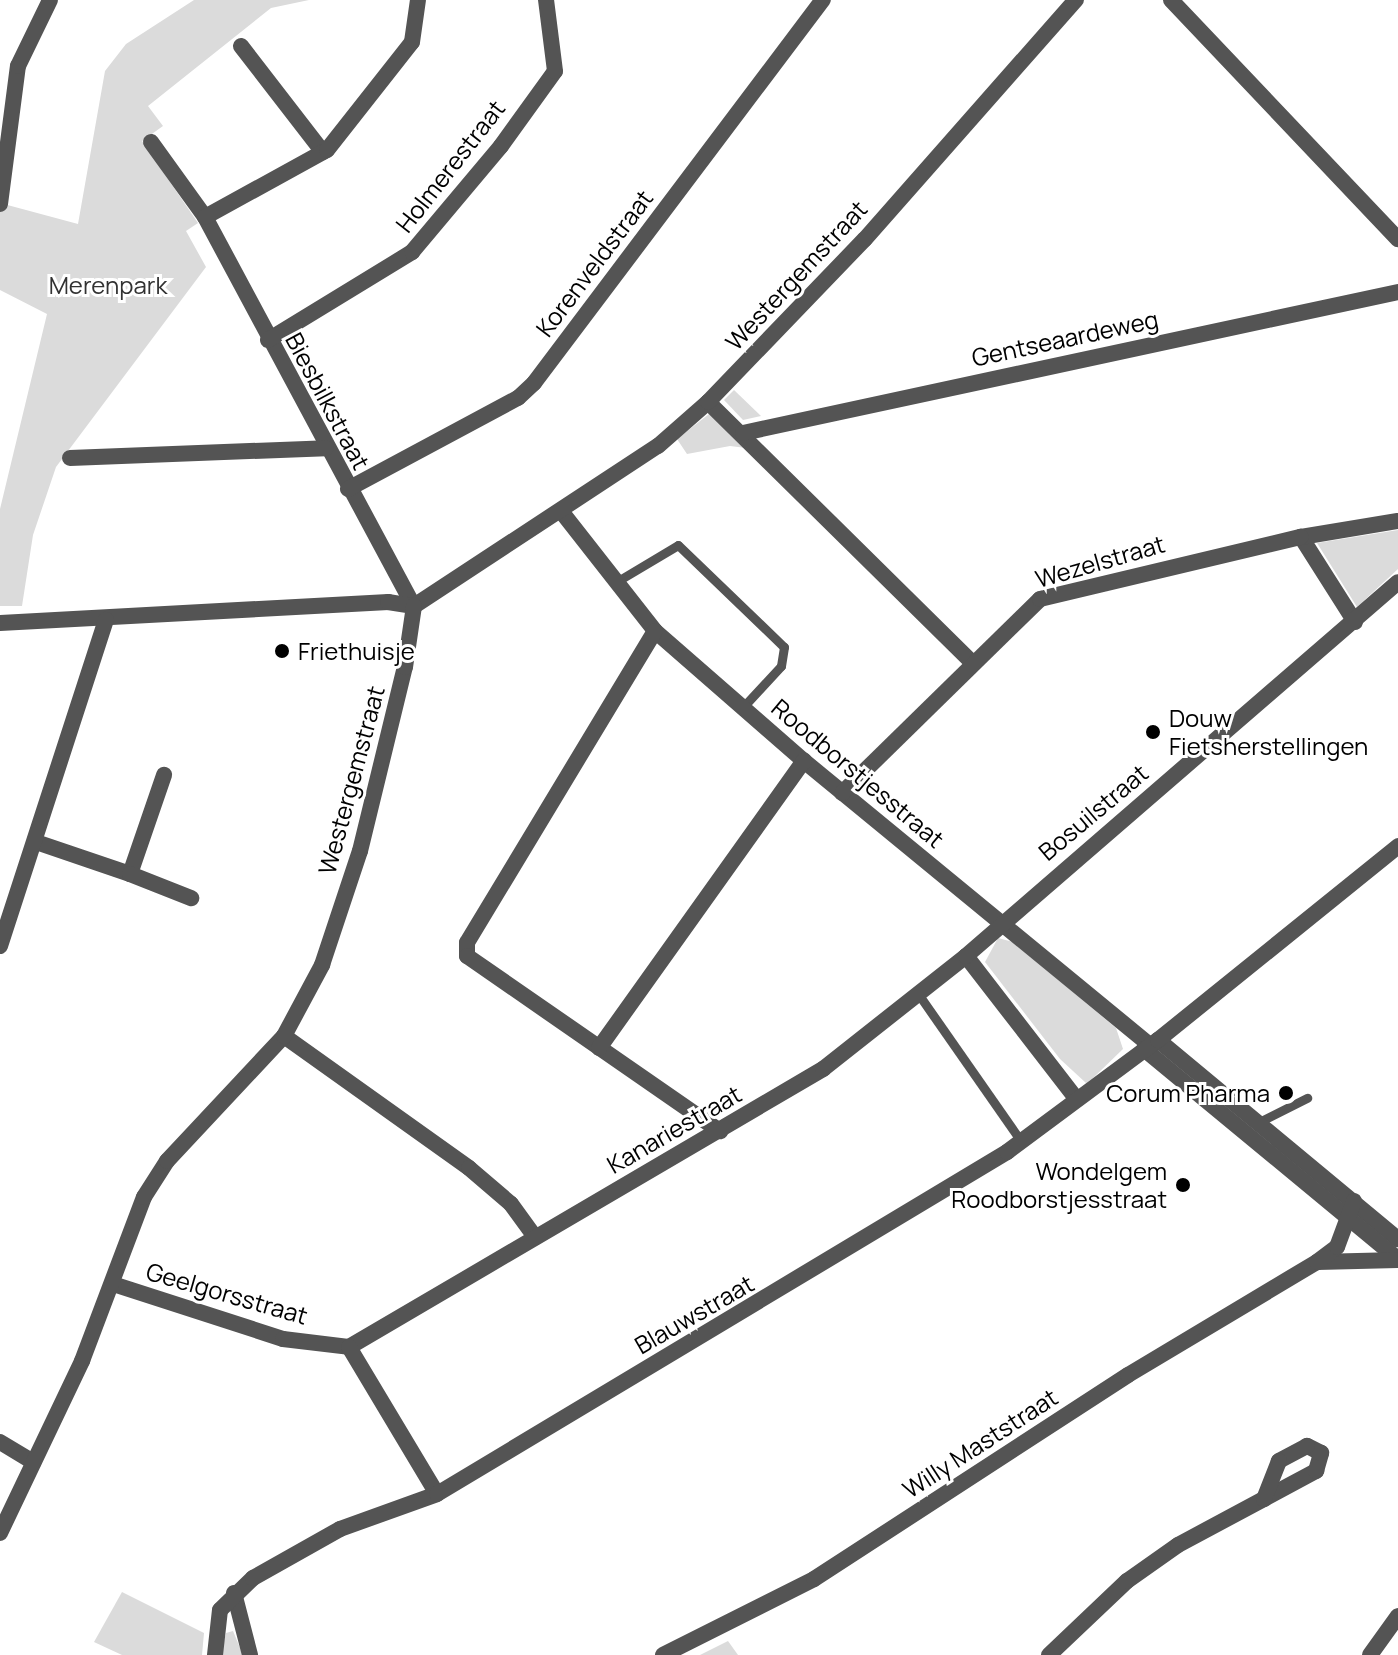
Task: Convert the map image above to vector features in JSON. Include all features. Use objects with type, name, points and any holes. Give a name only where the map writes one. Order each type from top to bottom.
[{"type":"street","points":[[0,204],[18,66],[50,0]]},
{"type":"street","points":[[205,217],[323,152],[412,42],[418,0]]},
{"type":"street","name":"Holmerestraat","points":[[268,340],[412,252],[501,146],[555,71],[546,0]]},
{"type":"street","name":"Korenveldstraat","points":[[348,489],[518,398],[534,383],[823,0]]},
{"type":"street","name":"Westergemstraat","points":[[0,1533],[113,1284],[144,1197],[167,1161],[284,1036],[336,931],[405,667],[414,606],[658,446],[708,402],[865,239],[1076,0]]},
{"type":"street","points":[[1171,0],[1398,239]]},
{"type":"street","points":[[241,46],[323,152]]},
{"type":"street","name":"Biesbilkstraat","points":[[151,142],[205,217],[348,489],[414,606]]},
{"type":"street","name":"Gentseaardeweg","points":[[743,433],[1398,292]]},
{"type":"street","points":[[708,402],[743,433],[971,661]]},
{"type":"street","points":[[70,458],[326,448]]},
{"type":"street","name":"Roodborstjesstraat","points":[[561,511],[655,631],[842,793],[1151,1045],[1398,1259]]},
{"type":"street","name":"Wezelstraat","points":[[842,793],[971,661],[1040,599],[1301,537],[1398,521]]},
{"type":"street","points":[[1301,537],[1355,622]]},
{"type":"street","name":"Bosuilstraat","points":[[1001,922],[1355,622],[1398,582]]},
{"type":"street","points":[[0,623],[106,620],[388,602],[414,606]]},
{"type":"street","points":[[0,946],[106,620]]},
{"type":"street","points":[[655,631],[467,943],[467,956],[480,969],[720,1131]]},
{"type":"street","points":[[599,1048],[804,761]]},
{"type":"street","points":[[130,874],[164,775]]},
{"type":"street","points":[[36,842],[191,898]]},
{"type":"street","name":"Blauwstraat","points":[[234,1593],[340,1529],[437,1494],[751,1308],[1021,1141],[1075,1097],[1151,1045],[1398,846]]},
{"type":"street","name":"Kanariestraat","points":[[349,1347],[823,1069],[919,995],[1001,922]]},
{"type":"street","points":[[966,956],[1075,1097]]},
{"type":"street","points":[[284,1036],[469,1168],[511,1204],[535,1237]]},
{"type":"street","name":"Roodborstjesstraat","points":[[1151,1045],[1259,1122],[1398,1239]]},
{"type":"street","name":"Willy Maststraat","points":[[663,1655],[814,1579],[1128,1375],[1317,1262],[1337,1247],[1354,1201]]},
{"type":"street","name":"Willy Maststraat","points":[[1317,1262],[1398,1259]]},
{"type":"street","name":"Geelgorsstraat","points":[[113,1284],[283,1339],[349,1347]]},
{"type":"street","points":[[349,1347],[437,1494]]},
{"type":"street","points":[[0,1442],[33,1462]]},
{"type":"street","points":[[1049,1655],[1127,1581],[1178,1545],[1264,1499]]},
{"type":"street","points":[[215,1655],[220,1610],[234,1593]]},
{"type":"street","points":[[234,1593],[250,1655]]},
{"type":"street","points":[[1370,1655],[1398,1616]]},
{"type":"lane","points":[[616,582],[678,545],[784,647],[781,666],[743,707]]},
{"type":"lane","points":[[919,995],[1021,1141]]},
{"type":"lane","points":[[1259,1122],[1307,1098]]},
{"type":"green space","name":"Merenpark","points":[[194,0],[309,0],[271,8],[148,106],[163,126],[142,141],[198,223],[186,231],[206,267],[56,467],[33,535],[22,606],[0,606],[0,509],[47,314],[0,290],[0,203],[78,224],[105,71],[126,44]]},
{"type":"green space","points":[[734,390],[761,416],[743,420],[724,400]]},
{"type":"green space","points":[[709,414],[746,448],[730,446],[687,454],[677,439]]},
{"type":"green space","points":[[1398,530],[1398,569],[1357,607],[1317,543]]},
{"type":"green space","points":[[998,938],[1013,942],[1116,1028],[1123,1049],[1086,1083],[1060,1059],[985,962]]},
{"type":"green space","points":[[122,1592],[204,1633],[202,1655],[122,1655],[94,1642]]},
{"type":"green space","points":[[233,1631],[243,1655],[221,1655],[226,1633]]},
{"type":"green space","points":[[728,1641],[738,1655],[700,1655]]},
{"type":"place","name":"Friethuisje","points":[[282,651]]},
{"type":"place","name":"Douw Fietsherstellingen","points":[[1153,732]]},
{"type":"place","name":"Corum Pharma","points":[[1286,1093]]},
{"type":"place","name":"Wondelgem Roodborstjesstraat","points":[[1183,1185]]}]
